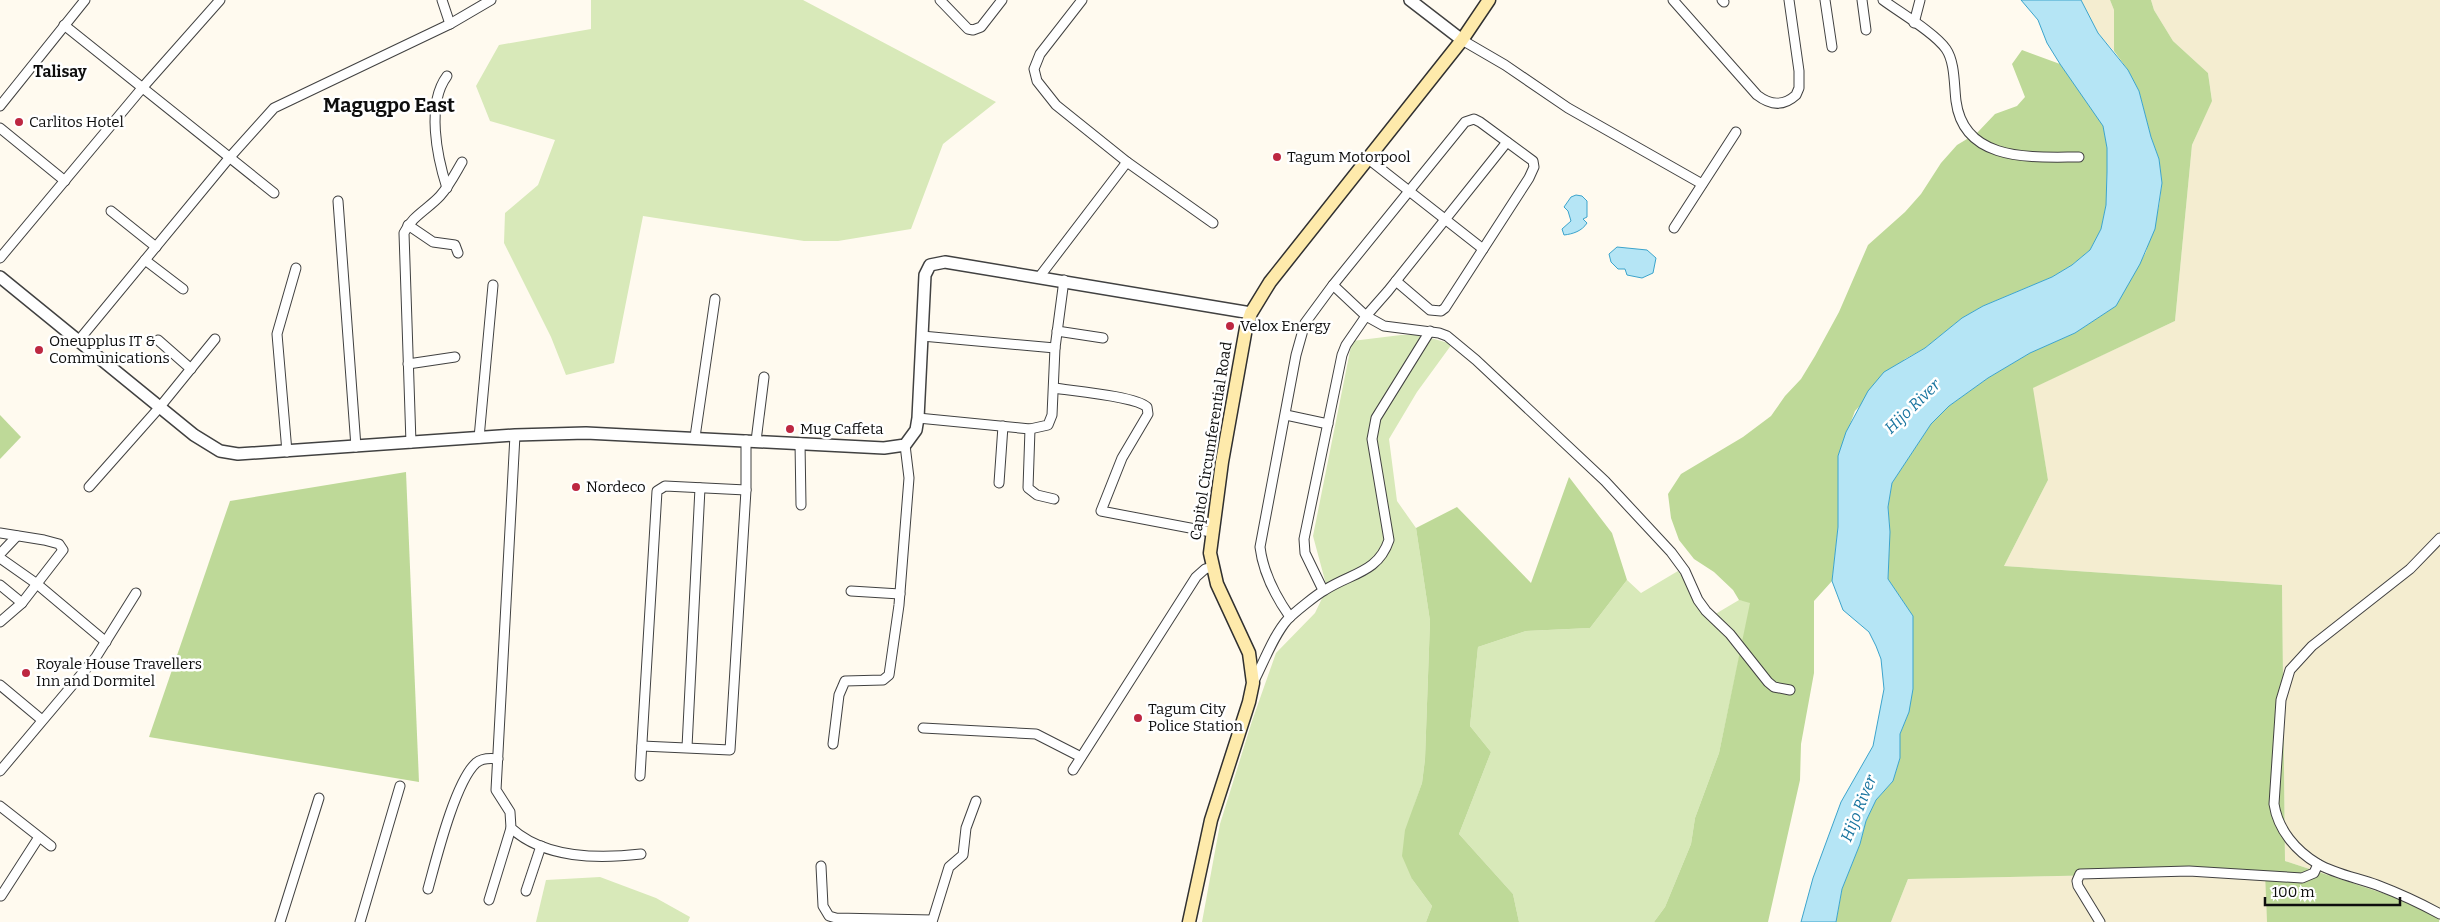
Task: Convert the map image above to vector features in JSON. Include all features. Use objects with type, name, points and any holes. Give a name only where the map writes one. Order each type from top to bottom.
[{"type":"main road","name":"Capitol Circumferential Road","points":[[1190,922],[1211,820],[1249,702],[1253,683],[1249,653],[1217,584],[1212,568],[1211,532],[1250,312],[1270,282],[1462,40],[1490,0]]},
{"type":"street","points":[[0,106],[85,0]]},
{"type":"street","points":[[0,258],[143,87],[220,0]]},
{"type":"street","points":[[442,0],[450,24]]},
{"type":"street","points":[[79,340],[265,116],[283,102],[450,24],[491,0]]},
{"type":"street","points":[[940,0],[968,28],[973,30],[981,27],[1002,0]]},
{"type":"street","points":[[1082,0],[1040,54],[1034,69],[1037,82],[1056,105],[1126,162],[1213,224]]},
{"type":"street","points":[[1410,0],[1462,40],[1506,65],[1568,108],[1702,184]]},
{"type":"street","points":[[1673,0],[1757,95],[1771,103],[1782,104],[1796,96],[1799,80],[1789,0]]},
{"type":"street","points":[[1825,0],[1832,47]]},
{"type":"street","points":[[1862,0],[1866,30]]},
{"type":"street","points":[[1914,23],[1920,0]]},
{"type":"street","points":[[1888,2],[1946,48],[1952,67],[1959,115],[1975,139],[1988,148],[2004,154],[2038,157],[2079,157]]},
{"type":"street","points":[[64,25],[274,193]]},
{"type":"street","points":[[447,76],[438,90],[436,109],[440,165],[447,188]]},
{"type":"street","points":[[1290,617],[1280,602],[1262,561],[1260,547],[1300,334],[1305,323],[1333,285],[1469,119],[1480,122],[1534,161],[1534,167],[1484,249],[1442,311],[1430,310],[1396,281]]},
{"type":"street","points":[[0,128],[65,181]]},
{"type":"street","points":[[1674,228],[1736,132]]},
{"type":"street","points":[[1323,590],[1303,547],[1342,355],[1346,345],[1366,316],[1507,142]]},
{"type":"street","points":[[1368,158],[1484,249]]},
{"type":"street","points":[[411,443],[404,233],[408,225],[447,188],[462,162]]},
{"type":"street","points":[[1040,276],[1126,162]]},
{"type":"street","points":[[338,201],[356,447]]},
{"type":"street","points":[[111,211],[156,247]]},
{"type":"street","points":[[408,225],[433,242],[454,245],[458,253]]},
{"type":"street","points":[[145,260],[183,289]]},
{"type":"street","points":[[833,744],[839,695],[845,682],[851,680],[883,680],[889,675],[900,594],[909,478],[905,445],[916,430],[918,418],[925,275],[930,265],[945,262],[1040,276],[1250,312]]},
{"type":"street","points":[[287,452],[277,334],[296,268]]},
{"type":"street","points":[[0,277],[79,340],[159,408],[220,451],[250,454],[515,435],[586,433],[884,448],[905,445]]},
{"type":"street","points":[[918,418],[1030,429],[1042,428],[1051,421],[1055,348],[1064,280]]},
{"type":"street","points":[[479,438],[493,285]]},
{"type":"street","points":[[1333,285],[1366,316],[1384,326],[1430,331],[1447,336],[1476,360],[1605,481],[1671,552],[1685,571],[1698,600],[1749,657],[1768,682],[1774,687],[1790,690]]},
{"type":"street","points":[[695,437],[714,298]]},
{"type":"street","points":[[1057,331],[1103,338]]},
{"type":"street","points":[[1253,683],[1281,628],[1290,617],[1323,590],[1375,564],[1384,554],[1389,540],[1372,439],[1373,432],[1376,418],[1430,331]]},
{"type":"street","points":[[922,336],[1055,348]]},
{"type":"street","points":[[89,487],[159,408],[215,339]]},
{"type":"street","points":[[158,340],[191,369]]},
{"type":"street","points":[[408,364],[454,357]]},
{"type":"street","points":[[642,746],[730,750],[746,490],[751,440],[764,377]]},
{"type":"street","points":[[1054,388],[1140,402],[1147,407],[1148,414],[1122,458],[1101,511],[1211,532]]},
{"type":"street","points":[[1286,415],[1328,424]]},
{"type":"street","points":[[999,483],[1003,426]]},
{"type":"street","points":[[1030,429],[1028,488],[1037,495],[1054,499]]},
{"type":"street","points":[[489,900],[511,828],[508,806],[496,790],[515,435]]},
{"type":"street","points":[[800,443],[801,505]]},
{"type":"street","points":[[640,776],[657,491],[665,486],[746,490]]},
{"type":"street","points":[[686,747],[700,488]]},
{"type":"street","points":[[0,533],[44,540],[59,544],[62,548],[62,552],[22,603],[0,622]]},
{"type":"street","points":[[0,554],[17,536]]},
{"type":"street","points":[[2440,538],[2410,569],[2299,658],[2290,670],[2281,700],[2274,804],[2276,818],[2293,844],[2318,864],[2377,885],[2440,914]]},
{"type":"street","points":[[0,558],[37,584],[106,642]]},
{"type":"street","points":[[1073,770],[1196,577],[1205,569],[1212,568]]},
{"type":"street","points":[[0,586],[22,603]]},
{"type":"street","points":[[851,591],[900,594]]},
{"type":"street","points":[[0,771],[96,657],[136,593]]},
{"type":"street","points":[[0,685],[42,720]]},
{"type":"street","points":[[923,728],[1036,734],[1081,757]]},
{"type":"street","points":[[428,889],[453,807],[466,777],[477,761],[498,759]]},
{"type":"street","points":[[360,922],[400,786]]},
{"type":"street","points":[[280,922],[319,798]]},
{"type":"street","points":[[821,866],[823,906],[829,916],[836,918],[932,921],[949,868],[963,855],[966,828],[976,801]]},
{"type":"street","points":[[0,806],[51,846]]},
{"type":"street","points":[[511,828],[518,835],[541,846],[593,857],[641,854]]},
{"type":"street","points":[[1,896],[39,837]]},
{"type":"street","points":[[526,891],[541,846]]},
{"type":"street","points":[[2100,922],[2078,886],[2078,878],[2085,873],[2189,871],[2302,878],[2314,873],[2318,864]]},
{"type":"shaded area","points":[[2081,0],[2110,0],[2114,10],[2114,51],[2098,33]]},
{"type":"shaded area","points":[[2151,0],[2440,0],[2440,912],[2285,861],[2282,585],[2004,566],[2048,480],[2032,388],[2175,321],[2192,145],[2212,100],[2208,73],[2173,41],[2154,10]]},
{"type":"shaded area","points":[[2266,872],[2267,922],[1891,922],[1908,879]]},
{"type":"green space","points":[[591,0],[803,0],[996,102],[943,144],[911,229],[838,241],[804,241],[643,216],[614,363],[566,375],[551,337],[504,243],[505,213],[538,185],[555,140],[490,121],[476,86],[499,45],[591,29]]},
{"type":"green space","points":[[2110,0],[2151,0],[2154,10],[2173,41],[2208,73],[2212,101],[2192,145],[2175,321],[2033,388],[2048,480],[2004,566],[2282,585],[2285,861],[2440,912],[2439,922],[2267,922],[2265,872],[1908,879],[1891,922],[1836,922],[1842,889],[1860,844],[1866,821],[1876,800],[1893,781],[1900,758],[1900,734],[1909,712],[1913,616],[1888,579],[1890,532],[1888,507],[1892,483],[1931,424],[1949,406],[1988,378],[2030,353],[2075,333],[2116,306],[2146,252],[2159,206],[2162,183],[2159,159],[2139,91],[2128,70],[2114,51],[2114,10]]},
{"type":"green space","points":[[2022,50],[2060,64],[2103,125],[2107,148],[2107,172],[2106,205],[2101,229],[2090,250],[2072,265],[2052,277],[1983,306],[1962,318],[1925,348],[1905,359],[1855,411],[1838,456],[1838,527],[1832,581],[1814,601],[1814,673],[1801,744],[1800,780],[1768,922],[1654,922],[1665,907],[1691,844],[1695,818],[1719,753],[1750,603],[1739,600],[1733,590],[1714,572],[1694,559],[1679,540],[1671,518],[1668,494],[1681,474],[1743,437],[1771,416],[1785,396],[1801,379],[1839,312],[1868,245],[1905,212],[1921,194],[1941,163],[1957,145],[1977,133],[1995,114],[2017,106],[2025,97],[2012,64]]},
{"type":"green space","points":[[1401,335],[1420,335],[1452,344],[1417,392],[1389,439],[1397,501],[1416,528],[1430,621],[1425,759],[1422,783],[1414,806],[1412,879],[1432,906],[1426,922],[1202,922],[1220,824],[1252,721],[1276,653],[1315,613],[1327,588],[1313,536],[1352,341]]},
{"type":"green space","points":[[0,415],[21,437],[0,459]]},
{"type":"green space","points":[[406,472],[419,782],[149,737],[230,501]]},
{"type":"green space","points":[[1569,477],[1612,533],[1627,580],[1590,628],[1526,631],[1478,647],[1470,726],[1491,752],[1459,834],[1513,894],[1519,922],[1426,922],[1432,906],[1412,879],[1402,856],[1405,830],[1422,783],[1425,759],[1430,621],[1416,528],[1457,507],[1531,583]]},
{"type":"green space","points":[[1678,571],[1712,616],[1739,600],[1751,602],[1719,753],[1695,818],[1691,844],[1665,907],[1654,922],[1519,922],[1513,894],[1459,834],[1491,752],[1470,726],[1478,647],[1526,631],[1590,628],[1627,580],[1641,593]]},
{"type":"green space","points":[[600,877],[656,898],[690,917],[688,922],[536,922],[546,880]]},
{"type":"water","name":"Hijo River","points":[[2021,0],[2081,0],[2098,33],[2128,70],[2139,91],[2159,159],[2162,183],[2155,229],[2140,264],[2116,306],[2075,333],[2030,353],[1988,378],[1949,406],[1931,424],[1892,483],[1888,507],[1890,532],[1888,579],[1913,616],[1913,689],[1909,712],[1900,734],[1900,758],[1893,781],[1876,800],[1866,821],[1860,844],[1842,889],[1836,922],[1801,922],[1813,878],[1841,802],[1873,746],[1884,689],[1881,659],[1876,646],[1869,632],[1843,610],[1832,581],[1838,527],[1838,456],[1846,432],[1868,391],[1884,372],[1925,348],[1962,318],[1983,306],[2052,277],[2072,265],[2090,250],[2101,229],[2106,205],[2107,172],[2107,148],[2103,126],[2047,43],[2038,20]]},
{"type":"water","points":[[1576,195],[1582,196],[1587,201],[1587,217],[1583,219],[1587,223],[1577,232],[1564,235],[1562,229],[1571,221],[1568,211],[1564,207],[1571,197]]},
{"type":"water","points":[[1617,247],[1647,250],[1656,258],[1653,273],[1642,278],[1627,275],[1625,269],[1618,269],[1611,262],[1609,254]]},
{"type":"place","name":"Carlitos Hotel","points":[[19,122]]},
{"type":"place","name":"Tagum Motorpool","points":[[1277,157]]},
{"type":"place","name":"Velox Energy","points":[[1230,326]]},
{"type":"place","name":"Oneupplus IT & Communications","points":[[39,350]]},
{"type":"place","name":"Mug Caffeta","points":[[790,429]]},
{"type":"place","name":"Nordeco","points":[[576,487]]},
{"type":"place","name":"Royale House Travellers Inn and Dormitel","points":[[26,673]]},
{"type":"place","name":"Tagum City Police Station","points":[[1138,718]]},
{"type":"district","name":"Talisay","points":[[60,71]]},
{"type":"district","name":"Magugpo East","points":[[389,105]]}]
